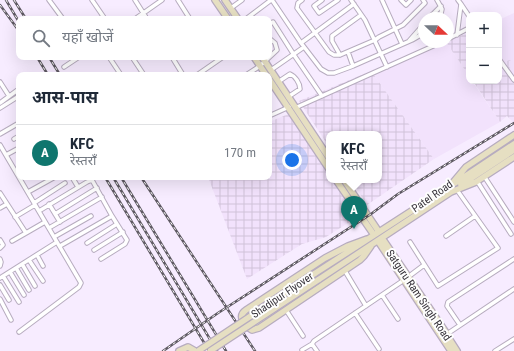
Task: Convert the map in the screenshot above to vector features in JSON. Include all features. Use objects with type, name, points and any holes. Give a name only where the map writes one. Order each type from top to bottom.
[{"type":"main road","points":[[215,0],[226,16]]},
{"type":"main road","points":[[226,0],[236,16]]},
{"type":"main road","points":[[256,60],[264,72]]},
{"type":"main road","points":[[265,60],[270,70]]},
{"type":"main road","points":[[272,73],[288,97],[292,107],[326,164]]},
{"type":"main road","points":[[272,83],[292,107],[326,154]]},
{"type":"main road","name":"Patel Road","points":[[371,246],[450,189],[466,167],[514,135]]},
{"type":"main road","points":[[450,189],[514,144]]},
{"type":"main road","points":[[450,189],[514,150]]},
{"type":"main road","name":"Patel Road","points":[[367,239],[450,189],[457,190],[477,181],[514,157]]},
{"type":"main road","points":[[338,183],[376,233]]},
{"type":"main road","points":[[346,183],[376,233]]},
{"type":"main road","points":[[367,239],[348,246],[325,258],[243,312],[241,319],[249,329],[255,330],[345,271],[364,256],[371,246]]},
{"type":"main road","name":"Shadipur Flyover","points":[[196,351],[367,239]]},
{"type":"main road","name":"Satguru Ram Singh Road","points":[[380,239],[451,351]]},
{"type":"main road","name":"Shadipur Flyover","points":[[210,351],[371,246]]},
{"type":"main road","name":"Satguru Ram Singh Road","points":[[406,279],[447,334],[457,351]]},
{"type":"main road","points":[[178,351],[188,347],[196,351]]},
{"type":"street","points":[[49,0],[61,16]]},
{"type":"street","points":[[92,0],[103,16]]},
{"type":"street","points":[[135,0],[145,16]]},
{"type":"street","points":[[139,16],[162,0]]},
{"type":"street","points":[[178,0],[188,16]]},
{"type":"street","points":[[231,8],[242,0]]},
{"type":"street","points":[[250,16],[271,0],[304,48],[324,72],[334,73],[353,66],[418,36]]},
{"type":"street","points":[[302,0],[298,3],[297,8],[328,52],[334,55],[340,55],[348,52],[403,25],[425,3],[423,0]]},
{"type":"street","points":[[321,0],[314,6],[319,13],[338,0]]},
{"type":"street","points":[[351,0],[375,40],[387,67]]},
{"type":"street","points":[[382,0],[402,44]]},
{"type":"street","points":[[401,0],[406,5],[411,0]]},
{"type":"street","points":[[437,0],[441,6],[441,12]]},
{"type":"street","points":[[458,0],[466,12]]},
{"type":"street","points":[[301,43],[313,32],[354,4]]},
{"type":"street","points":[[458,35],[461,4]]},
{"type":"street","points":[[435,12],[441,6]]},
{"type":"street","points":[[340,55],[332,41],[332,36],[361,15]]},
{"type":"street","points":[[272,22],[322,96]]},
{"type":"street","points":[[407,42],[418,30]]},
{"type":"street","points":[[454,37],[466,30]]},
{"type":"street","points":[[272,40],[275,43],[277,50],[272,53]]},
{"type":"street","points":[[270,70],[304,48]]},
{"type":"street","points":[[272,115],[322,96],[429,48]]},
{"type":"street","points":[[348,52],[353,66]]},
{"type":"street","points":[[64,67],[74,60]]},
{"type":"street","points":[[111,60],[119,72]]},
{"type":"street","points":[[134,60],[142,72]]},
{"type":"street","points":[[174,60],[181,72]]},
{"type":"street","points":[[201,72],[215,60]]},
{"type":"street","points":[[251,72],[260,66],[263,60]]},
{"type":"street","points":[[502,63],[514,80]]},
{"type":"street","points":[[278,82],[290,74],[294,76],[300,85],[300,89],[288,97]]},
{"type":"street","points":[[0,82],[9,96]]},
{"type":"street","points":[[0,103],[16,91]]},
{"type":"street","points":[[0,108],[16,98]]},
{"type":"street","points":[[0,134],[16,125]]},
{"type":"street","points":[[0,145],[16,172]]},
{"type":"street","points":[[6,155],[16,150]]},
{"type":"street","points":[[484,176],[514,222]]},
{"type":"street","points":[[19,332],[80,286],[81,282],[21,180]]},
{"type":"street","points":[[28,192],[49,180]]},
{"type":"street","points":[[74,180],[78,187]]},
{"type":"street","points":[[39,211],[91,180]]},
{"type":"street","points":[[93,180],[112,216],[127,238],[127,242],[101,259]]},
{"type":"street","points":[[477,181],[511,234]]},
{"type":"street","points":[[15,217],[65,183]]},
{"type":"street","points":[[55,214],[97,188]]},
{"type":"street","points":[[410,242],[438,286],[498,248],[457,190]]},
{"type":"street","points":[[0,193],[26,233]]},
{"type":"street","points":[[49,228],[102,197]]},
{"type":"street","points":[[0,208],[7,204]]},
{"type":"street","points":[[49,204],[60,222]]},
{"type":"street","points":[[54,237],[91,216]]},
{"type":"street","points":[[60,246],[112,216]]},
{"type":"street","points":[[446,236],[475,216]]},
{"type":"street","points":[[12,241],[45,222]]},
{"type":"street","points":[[87,243],[117,224]]},
{"type":"street","points":[[94,250],[123,232]]},
{"type":"street","points":[[0,240],[2,245],[0,248]]},
{"type":"street","points":[[19,302],[2,277],[57,242]]},
{"type":"street","points":[[37,255],[43,266]]},
{"type":"street","points":[[0,259],[0,266]]},
{"type":"street","points":[[460,325],[447,306],[448,302],[514,259]]},
{"type":"street","points":[[29,260],[42,281]]},
{"type":"street","points":[[22,264],[35,286]]},
{"type":"street","points":[[302,350],[424,265]]},
{"type":"street","points":[[16,268],[29,290]]},
{"type":"street","points":[[345,271],[366,306]]},
{"type":"street","points":[[10,272],[24,295]]},
{"type":"street","points":[[0,285],[9,300]]},
{"type":"street","points":[[447,334],[514,289]]},
{"type":"street","points":[[382,295],[398,319]]},
{"type":"street","points":[[0,299],[11,320]]},
{"type":"street","points":[[286,310],[303,336]]},
{"type":"street","points":[[355,313],[379,349]]},
{"type":"street","points":[[495,351],[514,339]]},
{"type":"street","points":[[312,344],[317,351]]},
{"type":"shaded area","points":[[514,13],[514,74],[509,68],[510,60],[504,63],[502,60],[502,19]]},
{"type":"shaded area","points":[[466,33],[466,72],[450,48],[454,48],[454,39]]},
{"type":"shaded area","points":[[428,48],[450,48],[466,72],[466,84],[474,84],[500,122],[434,159],[371,71]]},
{"type":"shaded area","points":[[502,59],[504,62],[510,60],[513,65],[509,68],[514,74],[514,121],[513,122],[507,116],[500,122],[475,84],[502,84]]},
{"type":"shaded area","points":[[371,71],[434,159],[367,205],[353,183],[382,183],[382,131],[326,131],[326,142],[299,101]]},
{"type":"shaded area","points":[[291,113],[326,166],[326,183],[337,183],[359,216],[326,237],[302,244],[247,279],[209,180],[272,180],[272,121]]},
{"type":"railway","points":[[6,0],[16,17]]},
{"type":"railway","points":[[14,0],[24,16]]},
{"type":"railway","points":[[0,5],[16,27]]},
{"type":"railway","points":[[39,60],[46,72]]},
{"type":"railway","points":[[51,60],[58,72]]},
{"type":"railway","points":[[163,351],[218,313],[371,214],[398,194],[514,123]]},
{"type":"railway","points":[[107,180],[209,351]]},
{"type":"railway","points":[[115,180],[217,351]]},
{"type":"railway","points":[[123,180],[226,351]]},
{"type":"railway","points":[[143,180],[255,351]]},
{"type":"place","name":"KFC","points":[[354,229]]}]
